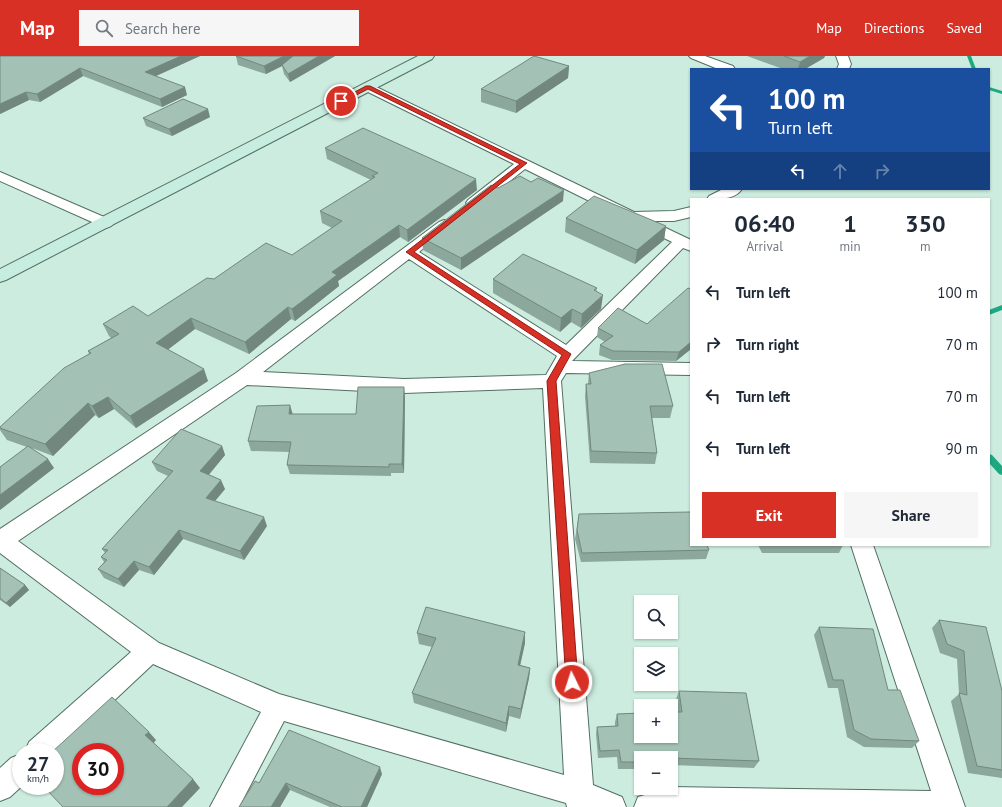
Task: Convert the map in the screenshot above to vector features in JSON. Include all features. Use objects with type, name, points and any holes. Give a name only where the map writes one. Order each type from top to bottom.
[{"type":"street","points":[[0,276],[106,223],[428,56]]},
{"type":"street","points":[[694,56],[726,68]]},
{"type":"street","points":[[842,56],[845,64],[843,68]]},
{"type":"street","points":[[368,87],[633,216],[686,244],[559,367],[580,800]]},
{"type":"street","points":[[524,163],[410,252],[243,378],[1,540],[150,651],[278,706],[580,800],[612,807]]},
{"type":"street","points":[[0,176],[106,223]]},
{"type":"street","points":[[716,198],[733,190]]},
{"type":"street","points":[[633,216],[674,216],[690,212]]},
{"type":"street","points":[[410,252],[559,367]]},
{"type":"street","points":[[243,378],[404,386],[559,367],[690,369]]},
{"type":"street","points":[[648,807],[671,801],[951,806],[862,546]]},
{"type":"street","points":[[49,743],[150,651]]},
{"type":"street","points":[[224,807],[278,706]]},
{"type":"street","points":[[0,787],[12,776]]},
{"type":"building","points":[[0,56],[181,56],[145,72],[185,87],[160,99],[80,68],[37,94],[26,92],[0,104]]},
{"type":"building","points":[[236,56],[284,56],[264,66]]},
{"type":"building","points":[[293,56],[319,56],[288,74],[282,65]]},
{"type":"building","points":[[534,56],[569,66],[516,101],[481,89]]},
{"type":"building","points":[[784,56],[810,56],[800,62]]},
{"type":"building","points":[[183,99],[208,109],[169,129],[143,118]]},
{"type":"building","points":[[363,128],[476,179],[407,230],[399,225],[332,272],[337,275],[292,309],[288,307],[245,342],[191,318],[156,343],[204,369],[130,416],[108,397],[92,406],[88,403],[45,444],[0,428],[64,368],[91,353],[88,351],[119,334],[103,324],[133,306],[148,316],[207,278],[214,279],[266,243],[292,255],[342,221],[320,211],[375,177],[372,176],[378,173],[325,148]]},
{"type":"building","points":[[520,176],[531,182],[538,178],[564,190],[461,258],[422,238],[491,185],[498,188]]},
{"type":"building","points":[[594,196],[666,226],[637,250],[566,218]]},
{"type":"building","points":[[523,254],[597,288],[594,290],[603,295],[582,314],[572,309],[561,318],[493,279]]},
{"type":"building","points":[[688,288],[690,289],[690,343],[679,352],[613,351],[600,345],[613,336],[598,328],[618,308],[647,324]]},
{"type":"building","points":[[625,364],[662,364],[673,406],[650,406],[657,453],[591,451],[586,384],[591,384],[589,373]]},
{"type":"building","points":[[358,387],[404,387],[402,464],[389,464],[389,467],[287,465],[291,442],[248,441],[257,406],[290,405],[289,414],[356,414]]},
{"type":"building","points":[[181,429],[222,446],[200,471],[221,480],[206,498],[264,517],[240,551],[179,530],[149,567],[134,561],[118,579],[98,569],[107,560],[101,557],[108,550],[102,549],[173,471],[152,462]]},
{"type":"building","points":[[28,446],[48,459],[0,495],[0,467]]},
{"type":"building","points":[[690,512],[690,546],[707,546],[709,550],[582,553],[577,530],[579,514]]},
{"type":"building","points":[[0,568],[25,585],[6,603],[0,598]]},
{"type":"building","points":[[426,607],[525,632],[518,665],[530,668],[521,709],[509,706],[506,723],[412,693],[436,638],[417,633]]},
{"type":"building","points":[[939,620],[986,627],[1002,691],[1002,770],[977,766],[959,693],[967,695],[964,651],[947,644]]},
{"type":"building","points":[[819,627],[873,629],[888,690],[900,690],[919,741],[871,739],[854,730],[843,680],[833,680]]},
{"type":"building","points":[[679,691],[746,693],[759,761],[678,758],[678,751],[634,751],[634,762],[621,762],[619,750],[600,751],[597,727],[618,726],[617,714],[634,713],[634,743],[678,743],[678,712],[682,712]]},
{"type":"building","points":[[112,697],[149,732],[145,735],[193,779],[167,807],[63,807],[52,795],[64,795],[64,743],[62,743]]},
{"type":"building","points":[[289,730],[380,767],[361,807],[342,807],[286,783],[271,807],[239,807],[255,781],[259,783]]},
{"type":"waterway","points":[[969,56],[974,68]]},
{"type":"waterway","points":[[990,88],[1002,93]]},
{"type":"waterway","points":[[990,313],[1002,307]]},
{"type":"waterway","points":[[990,458],[1002,472]]},
{"type":"route","points":[[341,101],[368,87],[524,163],[410,252],[567,354],[552,381],[572,682]]}]
